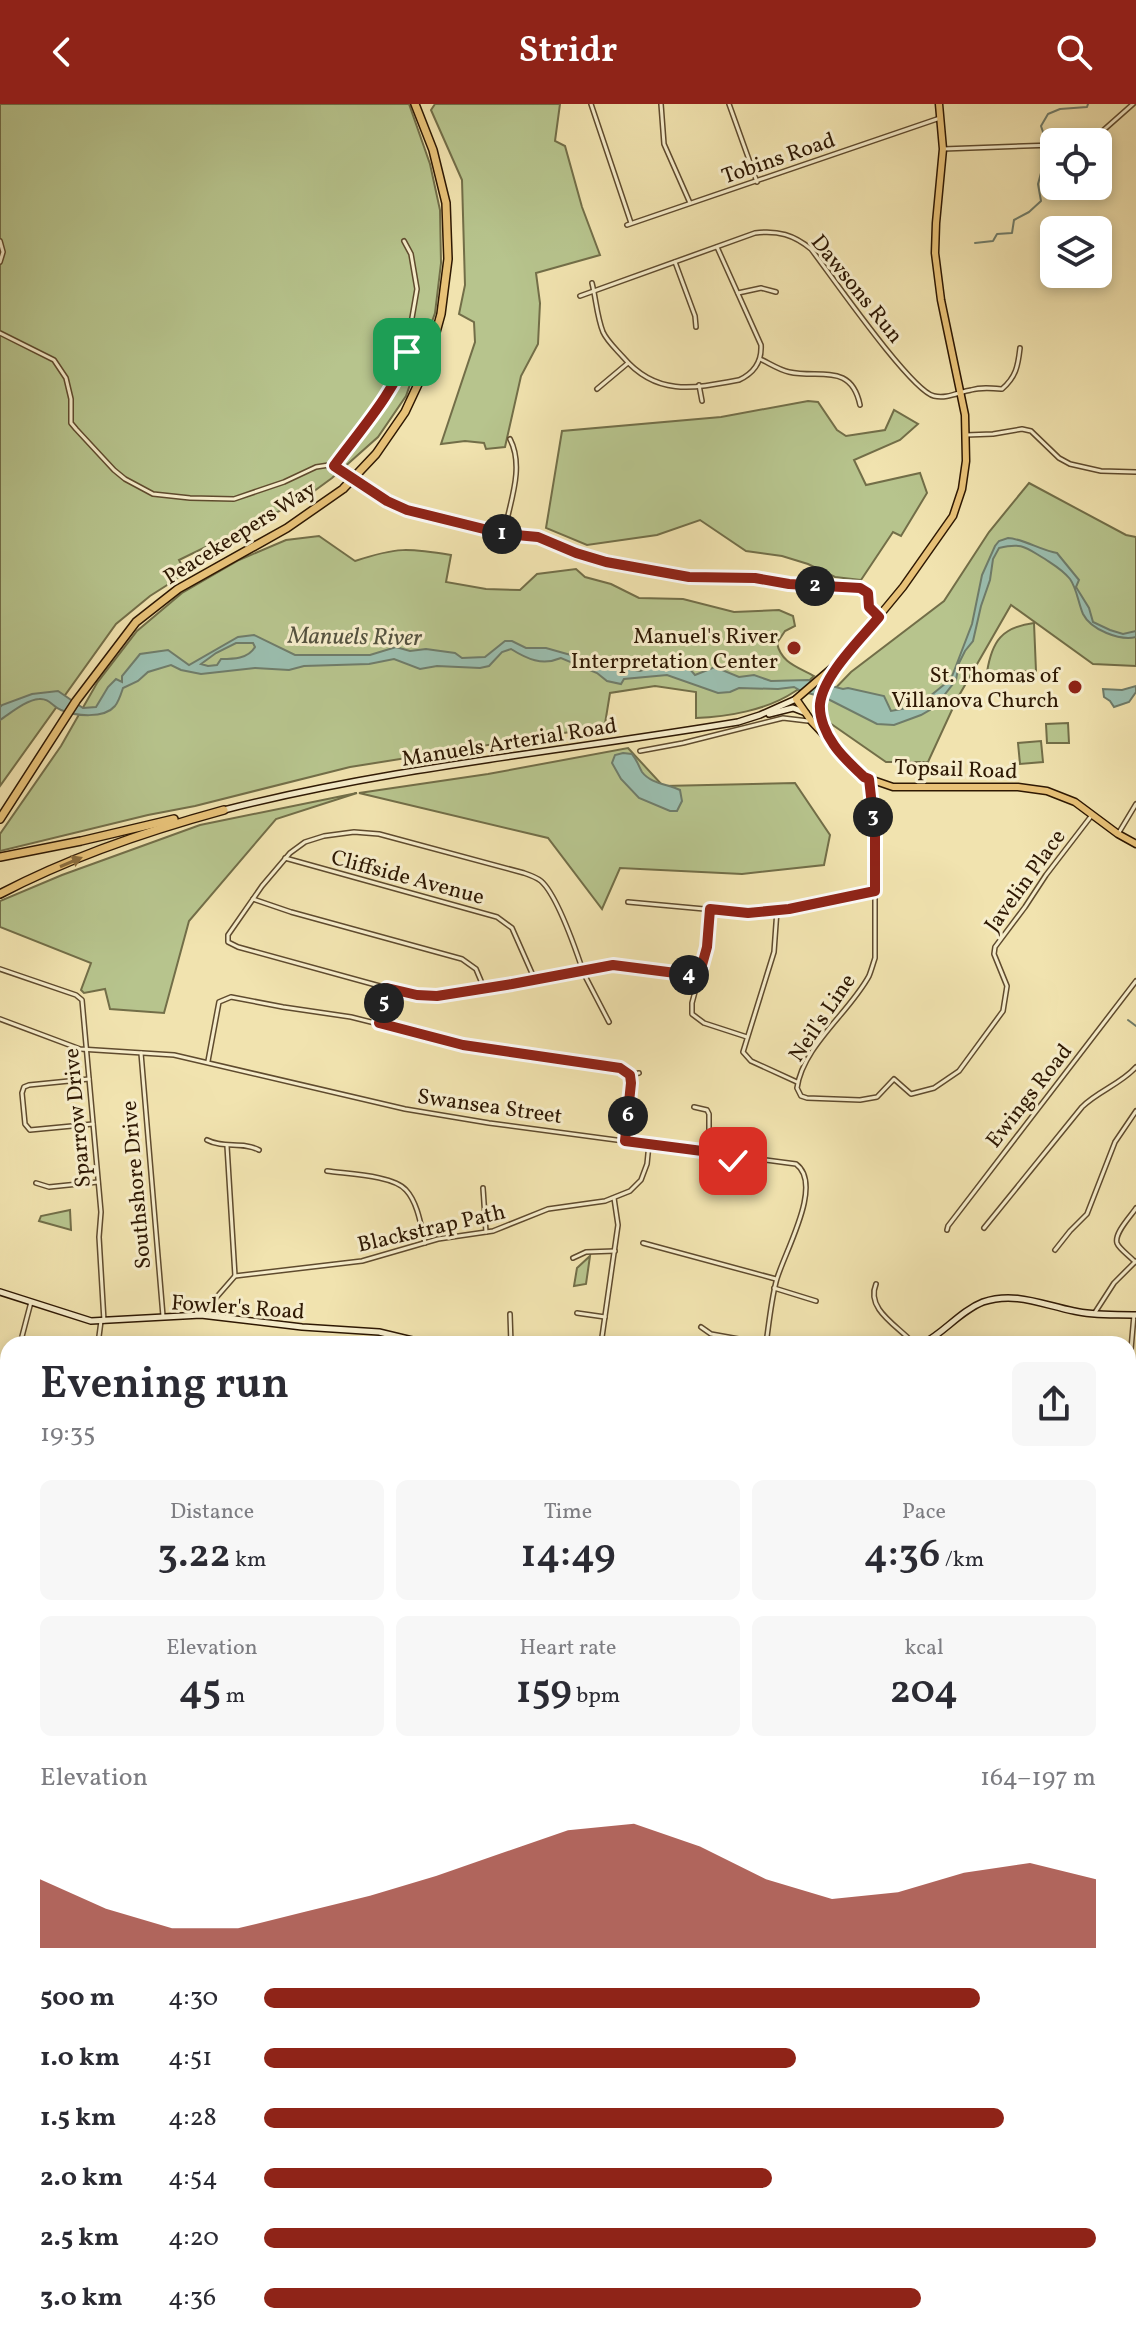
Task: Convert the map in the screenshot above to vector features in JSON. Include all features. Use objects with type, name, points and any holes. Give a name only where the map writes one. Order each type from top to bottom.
[{"type":"highway","name":"Peacekeepers Way","points":[[0,819],[76,701],[136,622],[178,589],[287,528],[343,489],[376,454],[405,412],[430,352],[441,314],[448,259],[446,203],[433,150],[415,104]]},
{"type":"highway","name":"Peacekeepers Way","points":[[0,811],[19,788]]},
{"type":"highway","points":[[0,857],[224,810]]},
{"type":"highway","points":[[0,894],[94,852],[171,824],[224,810]]},
{"type":"main road","points":[[796,699],[827,677],[903,587],[953,516],[962,489],[966,435],[935,253],[943,149],[939,104]]},
{"type":"main road","points":[[827,677],[820,701],[820,714],[833,744]]},
{"type":"main road","name":"Topsail Road","points":[[796,699],[812,722],[864,777],[893,787],[1018,787],[1047,791],[1075,802],[1136,844]]},
{"type":"street","name":"Tobins Road","points":[[591,104],[629,224],[940,118]]},
{"type":"street","points":[[661,104],[664,144],[690,203]]},
{"type":"street","points":[[729,104],[757,182]]},
{"type":"street","points":[[1106,128],[1133,104]]},
{"type":"street","points":[[943,149],[1040,146]]},
{"type":"street","name":"Dawsons Run","points":[[580,296],[755,233],[771,231],[796,238],[811,249],[901,367],[931,396],[984,388],[1002,389],[1011,381],[1017,368],[1020,348]]},
{"type":"street","points":[[0,241],[3,252],[0,262]]},
{"type":"street","points":[[334,466],[392,387],[404,364],[417,289],[411,254],[404,241]]},
{"type":"street","points":[[592,283],[603,333],[639,374],[657,383],[676,387],[743,378],[754,370],[760,359],[760,341],[717,247]]},
{"type":"street","points":[[675,262],[695,316],[696,327]]},
{"type":"street","points":[[738,293],[761,288],[776,292]]},
{"type":"street","points":[[0,333],[54,360],[66,378],[71,399],[71,423],[114,470],[153,494],[211,500],[234,499],[316,467],[334,466],[387,501],[407,510],[504,534],[538,537],[606,562],[689,577],[755,578],[789,584],[860,588],[868,593],[869,607],[879,617]]},
{"type":"street","points":[[760,359],[787,372],[829,373],[848,381],[856,389],[860,405]]},
{"type":"street","points":[[597,389],[628,363]]},
{"type":"street","points":[[699,385],[702,401]]},
{"type":"street","points":[[966,435],[1022,429],[1031,431],[1059,458],[1070,464],[1101,471],[1136,472]]},
{"type":"street","points":[[504,534],[515,478],[516,452],[510,439]]},
{"type":"street","name":"Manuels Arterial Road","points":[[224,810],[280,796],[492,758],[738,722],[796,699]]},
{"type":"street","points":[[760,715],[793,708],[806,713]]},
{"type":"street","points":[[640,751],[783,718],[812,722]]},
{"type":"street","name":"Neil's Line","points":[[797,1082],[817,1046],[868,977],[875,958],[875,832],[869,779]]},
{"type":"street","points":[[1118,834],[1136,804]]},
{"type":"street","name":"Javelin Place","points":[[797,1082],[801,1096],[860,1100],[877,1097],[894,1079],[911,1094],[934,1088],[959,1071],[1005,1007],[1007,983],[994,954],[995,947],[1092,815]]},
{"type":"street","points":[[609,1022],[583,970],[547,889],[542,882],[529,875],[420,844],[362,832],[332,834],[311,840],[285,858],[229,932],[227,940],[231,944],[370,984],[431,996],[583,970],[622,965],[699,976]]},
{"type":"street","name":"Cliffside Avenue","points":[[285,858],[497,917],[512,928],[535,980]]},
{"type":"street","points":[[628,902],[748,913],[816,905],[875,891]]},
{"type":"street","points":[[253,899],[462,959],[479,974],[484,988]]},
{"type":"street","points":[[710,909],[707,947],[692,1006],[693,1016],[704,1023],[747,1037]]},
{"type":"street","points":[[777,910],[773,957],[743,1050],[746,1058],[797,1082]]},
{"type":"street","name":"Sparrow Drive","points":[[0,969],[80,997],[98,1182],[103,1321],[100,1336]]},
{"type":"street","name":"Ewings Road","points":[[947,1230],[1136,981]]},
{"type":"street","points":[[379,1023],[387,988]]},
{"type":"street","points":[[207,1063],[219,1002],[231,997],[351,1017],[463,1045],[612,1066],[630,1075]]},
{"type":"street","name":"Swansea Street","points":[[0,1019],[87,1050],[174,1055],[405,1109],[798,1165],[803,1171],[805,1189],[802,1213],[776,1279],[767,1336]]},
{"type":"street","name":"Southshore Drive","points":[[141,1053],[163,1316]]},
{"type":"street","points":[[984,1228],[1082,1107],[1136,1067]]},
{"type":"street","points":[[630,1075],[639,1073]]},
{"type":"street","points":[[625,1141],[630,1075]]},
{"type":"street","points":[[89,1079],[29,1085],[24,1087],[22,1093],[28,1129],[93,1124]]},
{"type":"street","points":[[694,1107],[707,1110],[709,1114],[709,1152]]},
{"type":"street","points":[[1055,1250],[1089,1211],[1115,1142],[1136,1111]]},
{"type":"street","points":[[207,1140],[216,1145],[245,1145],[259,1150]]},
{"type":"street","points":[[602,1336],[618,1220],[614,1198],[630,1191],[641,1180],[649,1144]]},
{"type":"street","points":[[201,1315],[235,1276],[227,1146]]},
{"type":"street","points":[[720,1153],[724,1166],[731,1167]]},
{"type":"street","points":[[733,1155],[731,1167],[736,1182]]},
{"type":"street","points":[[327,1171],[386,1180],[403,1186],[413,1201],[425,1243]]},
{"type":"street","points":[[36,1183],[49,1187],[98,1182]]},
{"type":"street","points":[[483,1188],[486,1232]]},
{"type":"street","name":"Blackstrap Path","points":[[235,1276],[362,1261],[425,1243],[486,1232],[518,1223],[548,1209],[614,1198]]},
{"type":"street","points":[[1094,1314],[1114,1283],[1136,1262],[1117,1240],[1136,1208]]},
{"type":"street","points":[[643,1243],[776,1279]]},
{"type":"street","points":[[573,1258],[586,1252],[615,1251]]},
{"type":"street","points":[[876,1284],[872,1293],[875,1304],[906,1336]]},
{"type":"street","points":[[774,1288],[816,1301]]},
{"type":"street","name":"Fowler's Road","points":[[0,1292],[85,1319],[103,1321],[201,1315],[397,1336]]},
{"type":"street","points":[[936,1336],[973,1307],[999,1298],[1024,1298],[1094,1314],[1135,1315],[1133,1336]]},
{"type":"street","points":[[22,1336],[31,1302]]},
{"type":"street","points":[[577,1313],[605,1317]]},
{"type":"street","points":[[510,1314],[511,1336]]},
{"type":"street","points":[[701,1327],[711,1334],[722,1336]]},
{"type":"green space","points":[[0,104],[409,104],[430,164],[440,210],[441,263],[435,313],[406,396],[378,437],[302,500],[179,560],[186,573],[150,596],[116,624],[0,786]]},
{"type":"green space","points":[[435,104],[560,104],[555,141],[565,146],[582,207],[600,255],[536,273],[540,303],[538,344],[521,376],[505,447],[486,449],[484,443],[465,441],[441,444],[475,342],[474,322],[459,314],[465,285],[462,180],[431,110]]},
{"type":"green space","points":[[808,401],[818,402],[837,430],[846,436],[885,430],[894,410],[918,424],[900,440],[854,460],[866,485],[920,473],[927,493],[901,536],[893,532],[861,580],[835,577],[782,556],[746,551],[700,520],[657,535],[587,545],[546,528],[562,431],[721,417]]},
{"type":"green space","points":[[1029,483],[1126,535],[1136,537],[1136,666],[1093,664],[1011,605],[957,699],[928,762],[886,762],[827,721],[826,698],[851,672],[944,601],[989,532]]},
{"type":"green space","points":[[319,536],[355,561],[403,550],[451,555],[446,582],[486,589],[520,590],[537,574],[576,569],[585,577],[611,584],[639,598],[683,599],[734,612],[779,610],[793,616],[795,626],[785,631],[777,643],[779,650],[791,664],[814,676],[772,704],[734,714],[696,718],[696,692],[655,686],[610,693],[604,730],[570,732],[350,767],[0,851],[0,834],[61,746],[97,683],[137,631],[182,593],[239,560],[286,540]]},
{"type":"green space","points":[[1034,623],[1036,671],[987,672],[1000,637],[1014,628]]},
{"type":"green space","points":[[1068,723],[1069,743],[1047,743],[1046,724]]},
{"type":"green space","points":[[1041,741],[1043,762],[1020,764],[1018,743]]},
{"type":"green space","points":[[628,748],[663,786],[795,783],[830,835],[824,865],[742,874],[620,868],[602,909],[548,838],[359,793],[488,774]]},
{"type":"green space","points":[[357,793],[276,819],[189,921],[164,1013],[110,1009],[105,989],[84,993],[81,990],[91,963],[0,927],[0,901],[62,875],[200,825]]},
{"type":"green space","points":[[70,1210],[71,1230],[39,1221],[41,1216]]},
{"type":"green space","points":[[590,1256],[586,1284],[574,1286],[577,1268]]},
{"type":"shaded area","points":[[1014,539],[1057,553],[1079,580],[1076,587],[1089,608],[1093,622],[1123,634],[1136,631],[1136,637],[1114,636],[1092,625],[1083,614],[1070,579],[1028,549],[1014,546],[999,548],[993,559],[973,641],[959,663],[956,680],[935,707],[894,725],[877,724],[826,698],[794,687],[739,688],[718,693],[667,675],[624,679],[621,684],[607,681],[597,673],[561,658],[535,660],[511,649],[502,652],[489,666],[480,668],[437,666],[420,669],[394,659],[369,664],[304,666],[289,670],[255,668],[201,674],[171,665],[148,672],[123,688],[115,706],[104,713],[74,714],[39,699],[24,704],[0,720],[2,705],[32,694],[58,691],[83,708],[96,707],[116,679],[122,682],[122,676],[140,654],[168,650],[189,665],[238,637],[254,635],[295,655],[370,655],[396,647],[410,651],[426,649],[455,653],[462,658],[485,657],[505,641],[512,641],[526,648],[546,648],[640,671],[682,665],[695,675],[715,667],[739,677],[754,675],[771,681],[808,680],[884,696],[891,711],[924,705],[951,679],[972,624],[982,575],[999,541]],"holes":[[[236,643],[253,643],[255,647],[244,656],[221,659],[217,665],[201,664]]]},
{"type":"shaded area","points":[[1136,686],[1136,692],[1129,702],[1114,707],[1104,697],[1103,689],[1122,690]]},
{"type":"shaded area","points":[[632,754],[642,772],[650,779],[680,790],[682,801],[677,811],[639,798],[621,779],[612,763],[615,755]]},
{"type":"waterway","points":[[1042,128],[1048,114],[1060,109],[1087,107],[1088,104]]},
{"type":"waterway","points":[[1040,177],[1040,195]]},
{"type":"waterway","points":[[975,243],[993,241],[997,234],[1012,233],[1014,220],[1029,212],[1041,200]]},
{"type":"waterway","points":[[1128,1020],[1136,1026]]},
{"type":"place","name":"Manuel's River Interpretation Center","points":[[794,648]]},
{"type":"place","name":"St. Thomas of Villanova Church","points":[[1075,687]]},
{"type":"route","points":[[407,352],[392,387],[334,466],[387,501],[407,510],[487,530],[519,537],[538,537],[576,553],[646,570],[689,577],[755,578],[789,584],[860,588],[868,593],[869,607],[879,617],[846,656],[820,701],[820,714],[833,744],[869,779],[875,832],[875,891],[789,909],[748,913],[710,909],[707,947],[699,976],[613,965],[437,996],[387,988],[379,1023],[463,1045],[620,1068],[630,1075],[631,1083],[625,1141],[733,1155],[733,1161]]},
{"type":"water label","name":"Manuels River","points":[[355,636]]}]
